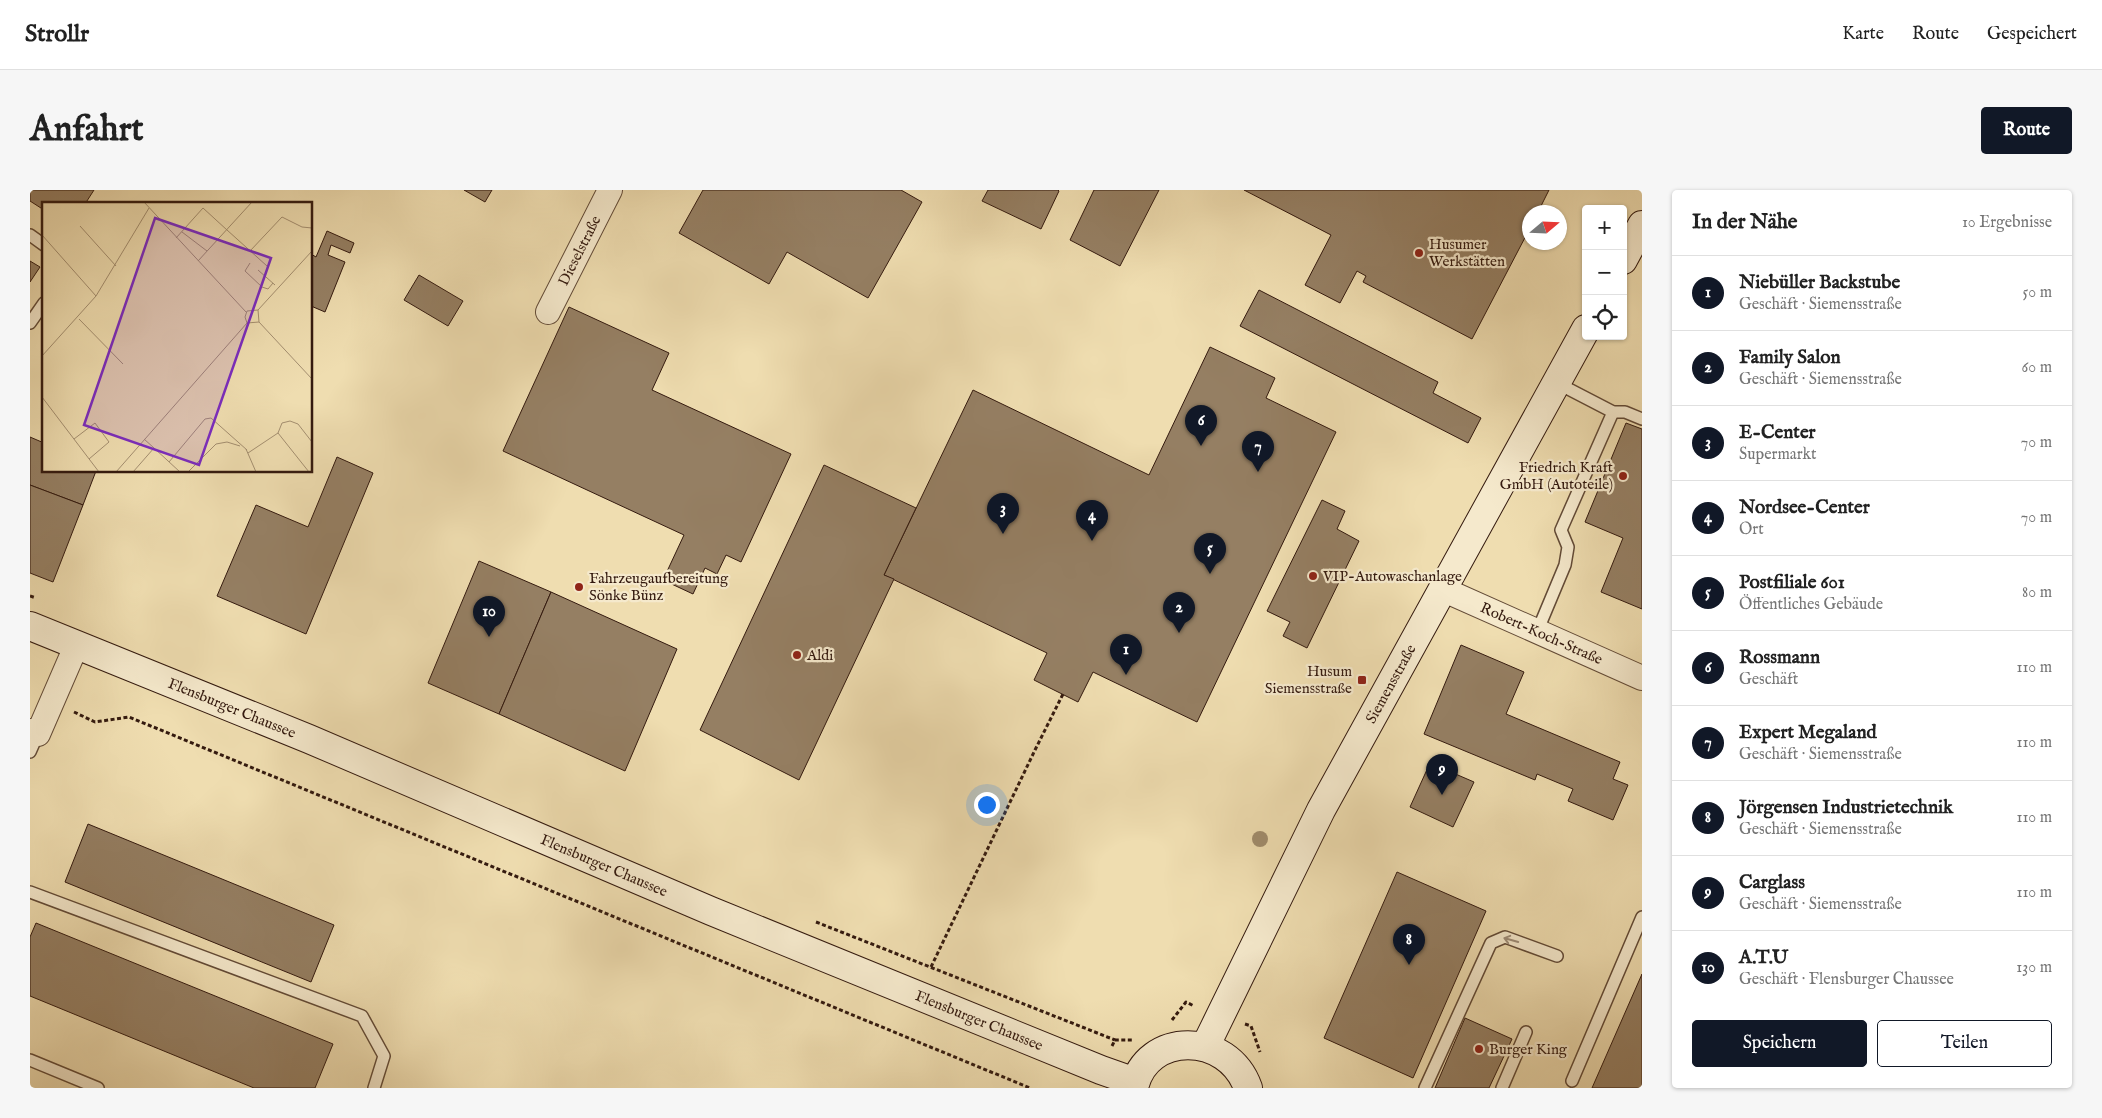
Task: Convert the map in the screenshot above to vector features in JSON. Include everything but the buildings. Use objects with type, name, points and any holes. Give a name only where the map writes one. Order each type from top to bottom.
[{"type":"main road","points":[[1627,253],[1642,225]]},
{"type":"main road","name":"Siemensstraße","points":[[1206,1046],[1321,810],[1582,336]]},
{"type":"main road","name":"Flensburger Chaussee","points":[[30,626],[309,739],[720,915],[1134,1085]]},
{"type":"main road","points":[[1134,1085],[1145,1065],[1167,1049],[1191,1045],[1206,1046],[1219,1052],[1235,1064],[1248,1088]]},
{"type":"street","name":"Dieselstraße","points":[[548,312],[610,190]]},
{"type":"street","name":"Robert-Koch-Straße","points":[[1442,589],[1642,678]]},
{"type":"street","points":[[33,739],[77,644]]},
{"type":"lane","points":[[30,235],[42,244]]},
{"type":"lane","points":[[30,323],[42,306]]},
{"type":"lane","points":[[1556,383],[1613,412],[1625,412],[1642,419]]},
{"type":"lane","points":[[1537,632],[1565,565],[1568,547],[1561,530],[1613,412]]},
{"type":"lane","points":[[30,892],[362,1016],[384,1056],[374,1088]]},
{"type":"lane","points":[[1572,1081],[1641,923]]},
{"type":"lane","points":[[1425,1088],[1491,943],[1505,937],[1557,956]]},
{"type":"lane","points":[[1502,1088],[1526,1032]]},
{"type":"lane","points":[[30,1060],[98,1088]]},
{"type":"path","points":[[931,968],[1034,750],[1063,694]]},
{"type":"path","points":[[52,701],[95,722],[129,717],[1030,1088]]},
{"type":"place","name":"Husumer Werkstätten","points":[[1419,253]]},
{"type":"place","name":"Rossmann","points":[[1201,446]]},
{"type":"place","name":"Expert Megaland","points":[[1258,472]]},
{"type":"place","name":"Friedrich Kraft GmbH (Autoteile)","points":[[1623,476]]},
{"type":"place","name":"E-Center","points":[[1003,534]]},
{"type":"place","name":"Nordsee-Center","points":[[1092,541]]},
{"type":"place","name":"Postfiliale 601","points":[[1210,574]]},
{"type":"place","name":"VIP-Autowaschanlage","points":[[1313,576]]},
{"type":"place","name":"Fahrzeugaufbereitung Sönke Bünz","points":[[579,587]]},
{"type":"place","name":"Family Salon","points":[[1179,633]]},
{"type":"place","name":"A.T.U","points":[[489,637]]},
{"type":"place","name":"Aldi","points":[[797,655]]},
{"type":"place","name":"Niebüller Backstube","points":[[1126,675]]},
{"type":"place","name":"Husum Siemensstraße","points":[[1362,680]]},
{"type":"place","name":"Carglass","points":[[1442,795]]},
{"type":"place","name":"Jörgensen Industrietechnik","points":[[1409,965]]},
{"type":"place","name":"Burger King","points":[[1479,1049]]}]
